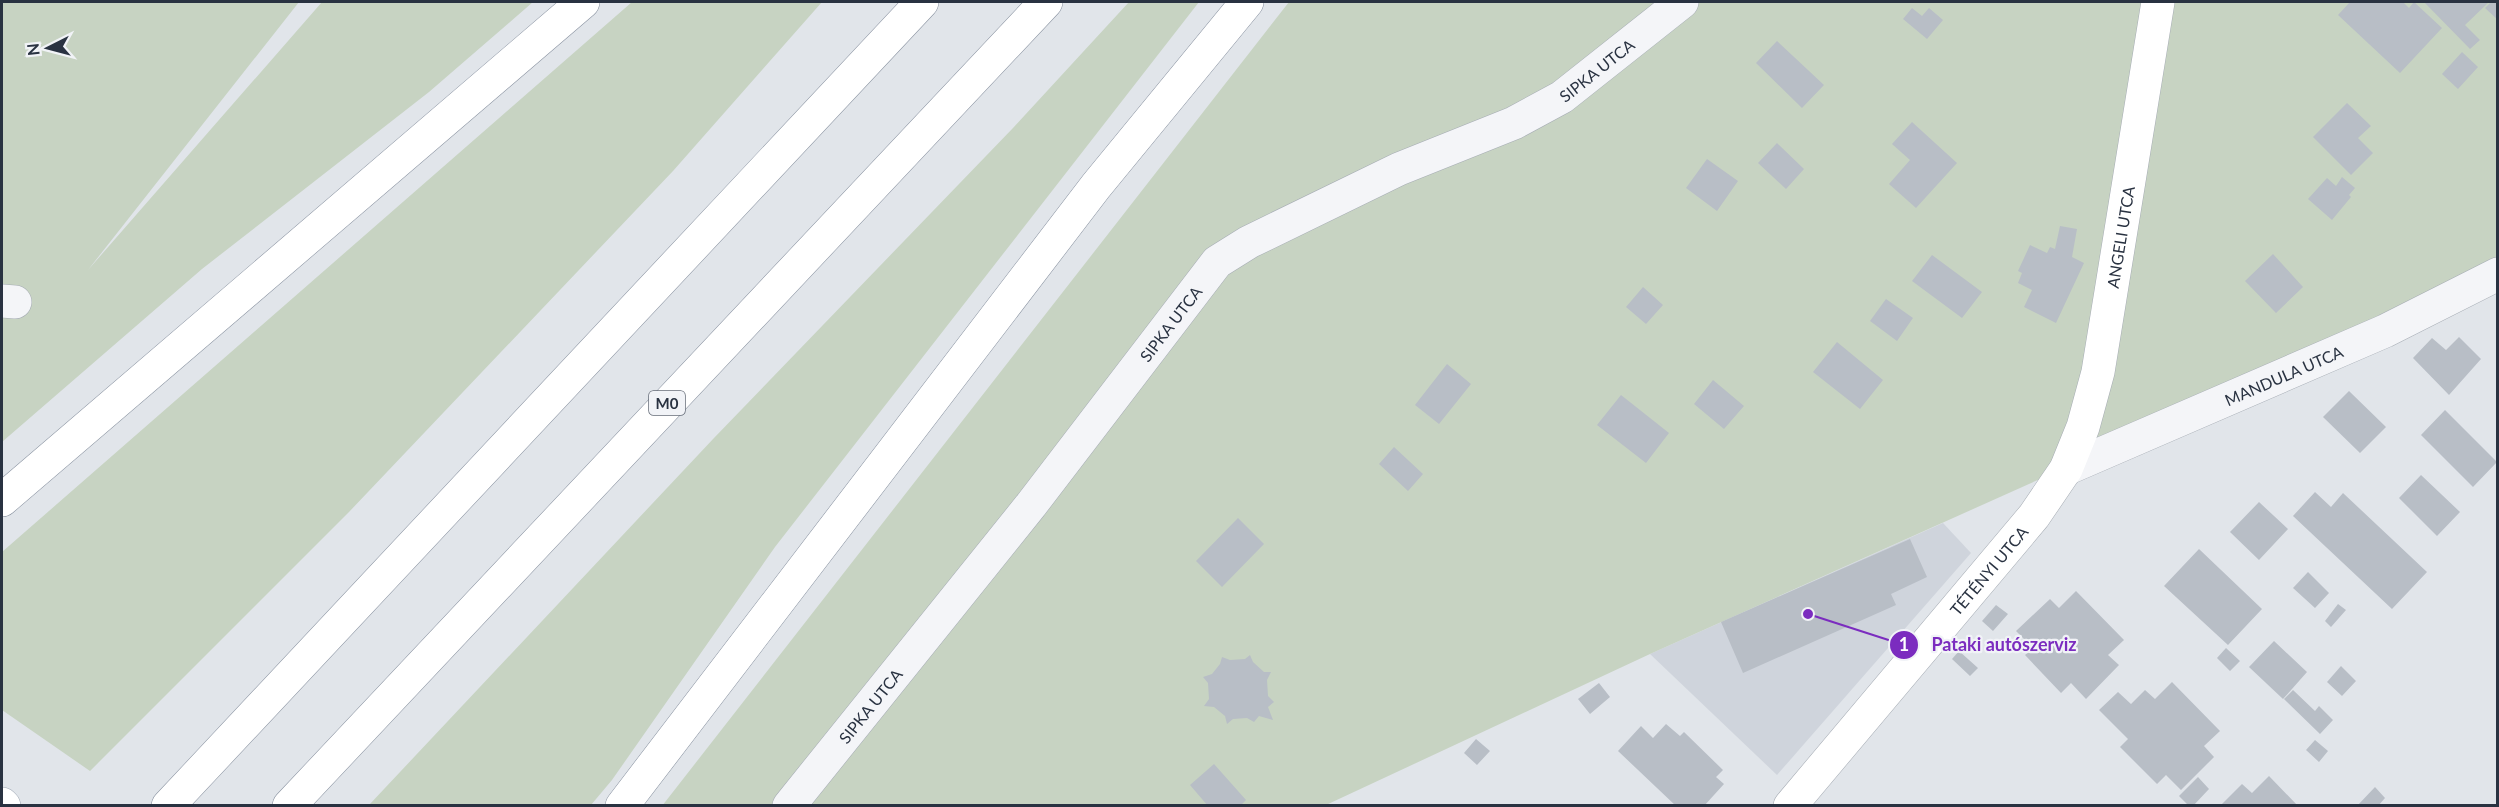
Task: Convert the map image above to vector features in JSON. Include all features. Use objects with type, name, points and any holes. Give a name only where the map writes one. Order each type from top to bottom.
[{"type":"main road","points":[[2,501],[583,2]]},
{"type":"main road","points":[[168,806],[922,2]]},
{"type":"main road","name":"M0","points":[[289,806],[1046,2]]},
{"type":"main road","points":[[622,806],[1096,186],[1247,2]]},
{"type":"main road","name":"ANGELI UTCA","points":[[2066,469],[2083,428],[2098,372],[2158,2]]},
{"type":"main road","name":"TÉTÉNYI UTCA","points":[[1790,806],[2034,516],[2066,469]]},
{"type":"street","name":"SIPKA UTCA","points":[[789,806],[1031,505],[1217,262],[1249,242],[1388,174],[1514,123],[1562,97],[1682,2]]},
{"type":"street","name":"MANDULA UTCA","points":[[2066,469],[2385,331],[2498,274]]},
{"type":"shaded area","points":[[1943,523],[1971,553],[1777,775],[1650,654]]},
{"type":"green space","points":[[2,2],[299,2],[88,270],[322,2],[533,2],[429,92],[202,269],[2,442]]},
{"type":"green space","points":[[632,2],[822,2],[673,171],[349,512],[90,771],[2,710],[2,552]]},
{"type":"green space","points":[[1129,2],[1199,2],[775,547],[612,780],[591,805],[369,805],[714,438],[1013,128]]},
{"type":"green space","points":[[1289,2],[2497,2],[2497,274],[1650,654],[1326,805],[662,806]]},
{"type":"building","points":[[2350,2],[2403,2],[2409,8],[2414,2],[2442,28],[2400,73],[2338,15]]},
{"type":"building","points":[[2424,2],[2489,2],[2465,25],[2480,40],[2470,49]]},
{"type":"building","points":[[2491,2],[2498,2],[2498,20],[2485,8]]},
{"type":"building","points":[[1912,8],[1922,16],[1929,8],[1943,20],[1927,39],[1903,19]]},
{"type":"building","points":[[1777,41],[1824,85],[1802,108],[1756,63]]},
{"type":"building","points":[[2462,52],[2478,67],[2458,89],[2442,74]]},
{"type":"building","points":[[2347,103],[2371,126],[2358,138],[2373,153],[2351,175],[2313,137]]},
{"type":"building","points":[[1912,122],[1957,163],[1916,208],[1889,184],[1910,160],[1892,144]]},
{"type":"building","points":[[1777,143],[1804,169],[1786,189],[1758,163]]},
{"type":"building","points":[[1707,159],[1738,181],[1717,211],[1686,188]]},
{"type":"building","points":[[2342,177],[2355,188],[2349,195],[2351,197],[2332,220],[2308,199],[2327,178],[2336,186]]},
{"type":"building","points":[[2060,226],[2077,229],[2072,257],[2084,263],[2056,323],[2024,307],[2032,290],[2018,283],[2022,273],[2018,271],[2030,245],[2047,253],[2050,247],[2055,249]]},
{"type":"building","points":[[2273,254],[2303,287],[2276,313],[2245,281]]},
{"type":"building","points":[[1932,255],[1982,292],[1962,318],[1912,281]]},
{"type":"building","points":[[1643,287],[1663,305],[1646,324],[1626,307]]},
{"type":"building","points":[[1886,299],[1913,318],[1897,341],[1870,321]]},
{"type":"building","points":[[2459,337],[2481,359],[2449,395],[2413,358],[2432,338],[2446,350]]},
{"type":"building","points":[[1837,342],[1883,380],[1860,409],[1813,372]]},
{"type":"building","points":[[1447,364],[1471,384],[1439,424],[1415,405]]},
{"type":"building","points":[[1713,380],[1744,406],[1724,429],[1694,404]]},
{"type":"building","points":[[2349,391],[2386,427],[2360,453],[2323,417]]},
{"type":"building","points":[[1621,395],[1669,433],[1646,463],[1597,425]]},
{"type":"building","points":[[2445,410],[2497,462],[2473,487],[2421,435]]},
{"type":"building","points":[[1394,447],[1423,474],[1408,491],[1379,464]]},
{"type":"building","points":[[2421,475],[2460,512],[2437,536],[2399,498]]},
{"type":"building","points":[[2315,492],[2331,507],[2343,493],[2427,572],[2392,609],[2293,516]]},
{"type":"building","points":[[2259,502],[2288,529],[2259,560],[2230,532]]},
{"type":"building","points":[[1238,518],[1264,544],[1222,587],[1196,561]]},
{"type":"building","points":[[1910,539],[1927,577],[1891,594],[1896,605],[1743,673],[1721,622]]},
{"type":"building","points":[[2199,549],[2262,609],[2228,645],[2164,586]]},
{"type":"building","points":[[2308,572],[2329,593],[2315,608],[2293,588]]},
{"type":"building","points":[[2076,591],[2124,640],[2108,655],[2119,665],[2086,699],[2071,683],[2061,693],[2025,655],[2033,648],[2016,631],[2050,599],[2059,608]]},
{"type":"building","points":[[2338,604],[2346,610],[2331,627],[2325,621]]},
{"type":"building","points":[[1996,605],[2008,614],[1993,631],[1982,621]]},
{"type":"building","points":[[2274,641],[2307,672],[2283,699],[2249,667]]},
{"type":"building","points":[[2226,648],[2240,661],[2230,671],[2217,658]]},
{"type":"building","points":[[1959,651],[1978,668],[1970,676],[1952,659]]},
{"type":"building","points":[[1250,655],[1253,662],[1264,672],[1271,672],[1267,680],[1268,696],[1274,702],[1268,707],[1273,720],[1259,716],[1254,722],[1247,718],[1233,719],[1227,724],[1225,716],[1214,707],[1204,706],[1209,699],[1208,683],[1203,677],[1212,674],[1220,664],[1222,657],[1230,660],[1245,659]]},
{"type":"building","points":[[2341,666],[2356,681],[2342,696],[2327,682]]},
{"type":"building","points":[[2172,682],[2220,731],[2204,746],[2214,757],[2181,790],[2166,775],[2157,784],[2120,747],[2128,739],[2099,710],[2118,692],[2131,704],[2145,690],[2155,699]]},
{"type":"building","points":[[1599,683],[1610,697],[1590,714],[1578,699]]},
{"type":"building","points":[[2293,690],[2315,711],[2319,706],[2333,720],[2320,734],[2284,699]]},
{"type":"building","points":[[1666,724],[1680,736],[1684,732],[1723,770],[1716,777],[1724,784],[1704,806],[1676,806],[1618,751],[1641,726],[1653,738]]},
{"type":"building","points":[[1476,739],[1490,751],[1477,765],[1464,753]]},
{"type":"building","points":[[2315,740],[2328,751],[2319,762],[2306,750]]},
{"type":"building","points":[[1214,764],[1246,800],[1240,806],[1208,806],[1190,785]]},
{"type":"building","points":[[2269,776],[2298,806],[2220,806],[2242,784],[2252,793]]},
{"type":"building","points":[[2198,777],[2209,789],[2193,806],[2189,806],[2179,796]]},
{"type":"building","points":[[2375,787],[2385,798],[2378,806],[2357,806]]},
{"type":"place","name":"Pataki autószerviz","points":[[1808,614]]}]
